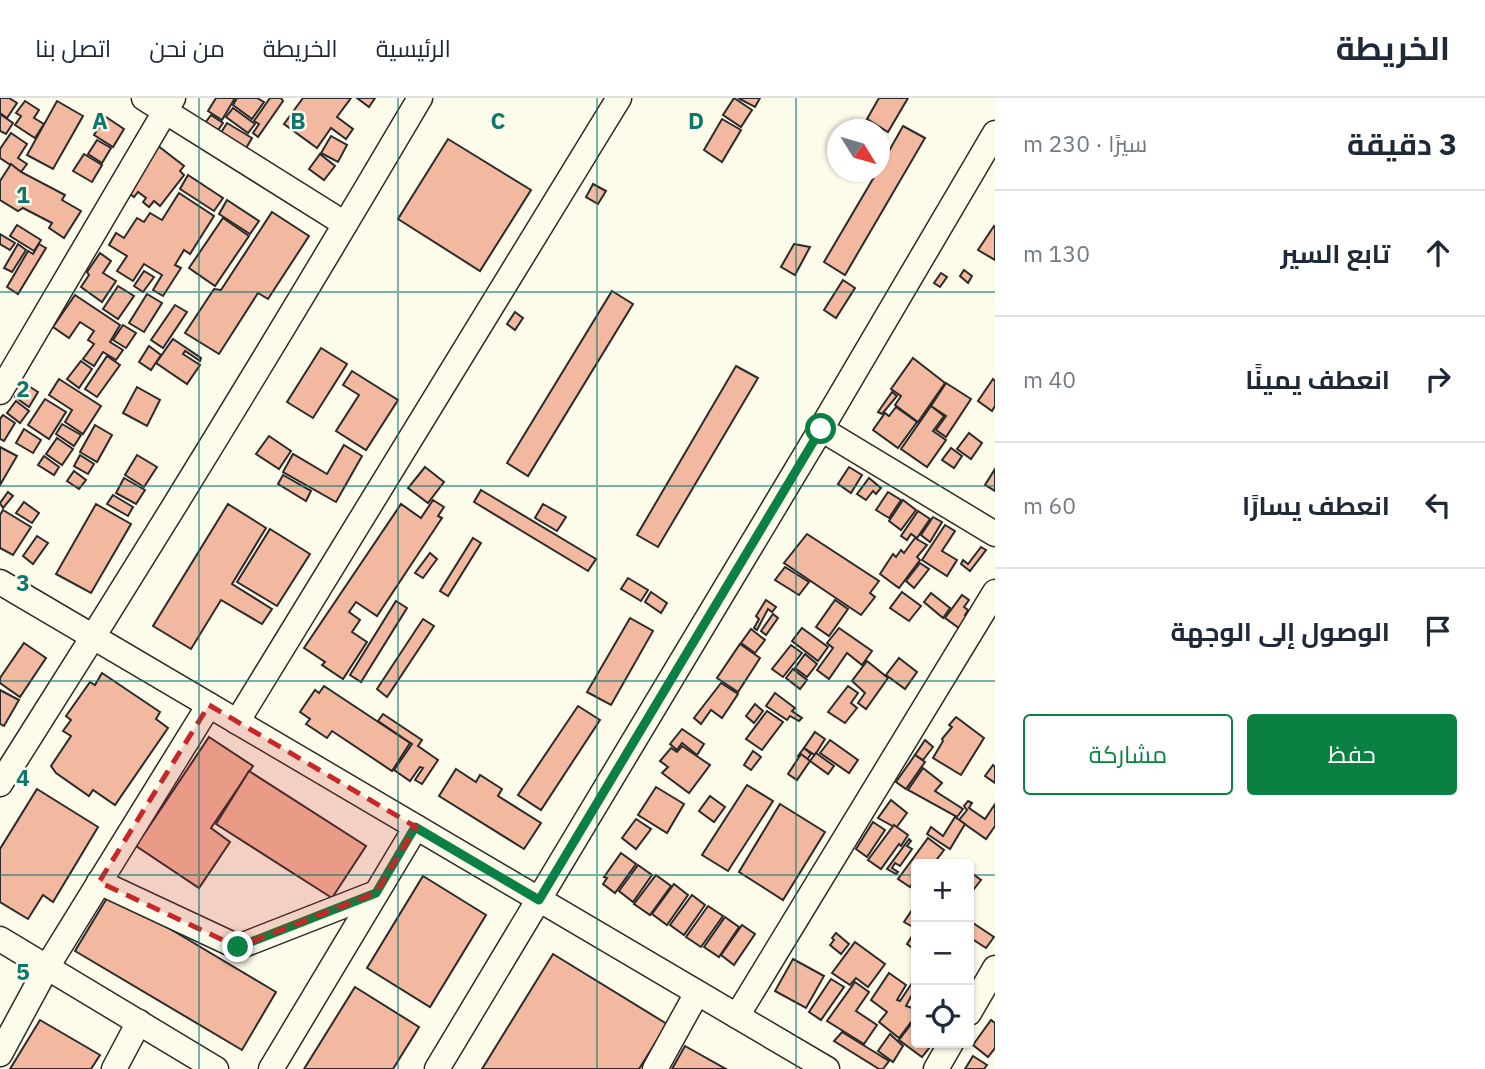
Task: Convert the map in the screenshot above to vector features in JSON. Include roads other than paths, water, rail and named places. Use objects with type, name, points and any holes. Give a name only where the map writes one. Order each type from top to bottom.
[{"type":"street","points":[[144,98],[169,104],[345,225]]},
{"type":"street","points":[[0,784],[94,637],[420,98]]},
{"type":"street","points":[[237,722],[619,98]]},
{"type":"street","points":[[0,392],[169,104]]},
{"type":"street","points":[[437,1069],[821,429],[995,133]]},
{"type":"street","points":[[821,429],[995,534]]},
{"type":"street","points":[[0,582],[737,1016],[818,1067]]},
{"type":"street","points":[[737,1016],[995,592]]},
{"type":"street","points":[[0,1054],[47,967],[209,705]]},
{"type":"street","points":[[271,1069],[415,827]]},
{"type":"street","points":[[99,882],[238,947],[376,893]]},
{"type":"street","points":[[0,939],[216,1069]]},
{"type":"street","points":[[974,1004],[995,968]]},
{"type":"street","points":[[655,1069],[697,993]]},
{"type":"street","points":[[114,1069],[139,1022]]},
{"type":"street","points":[[936,1069],[948,1048]]}]
